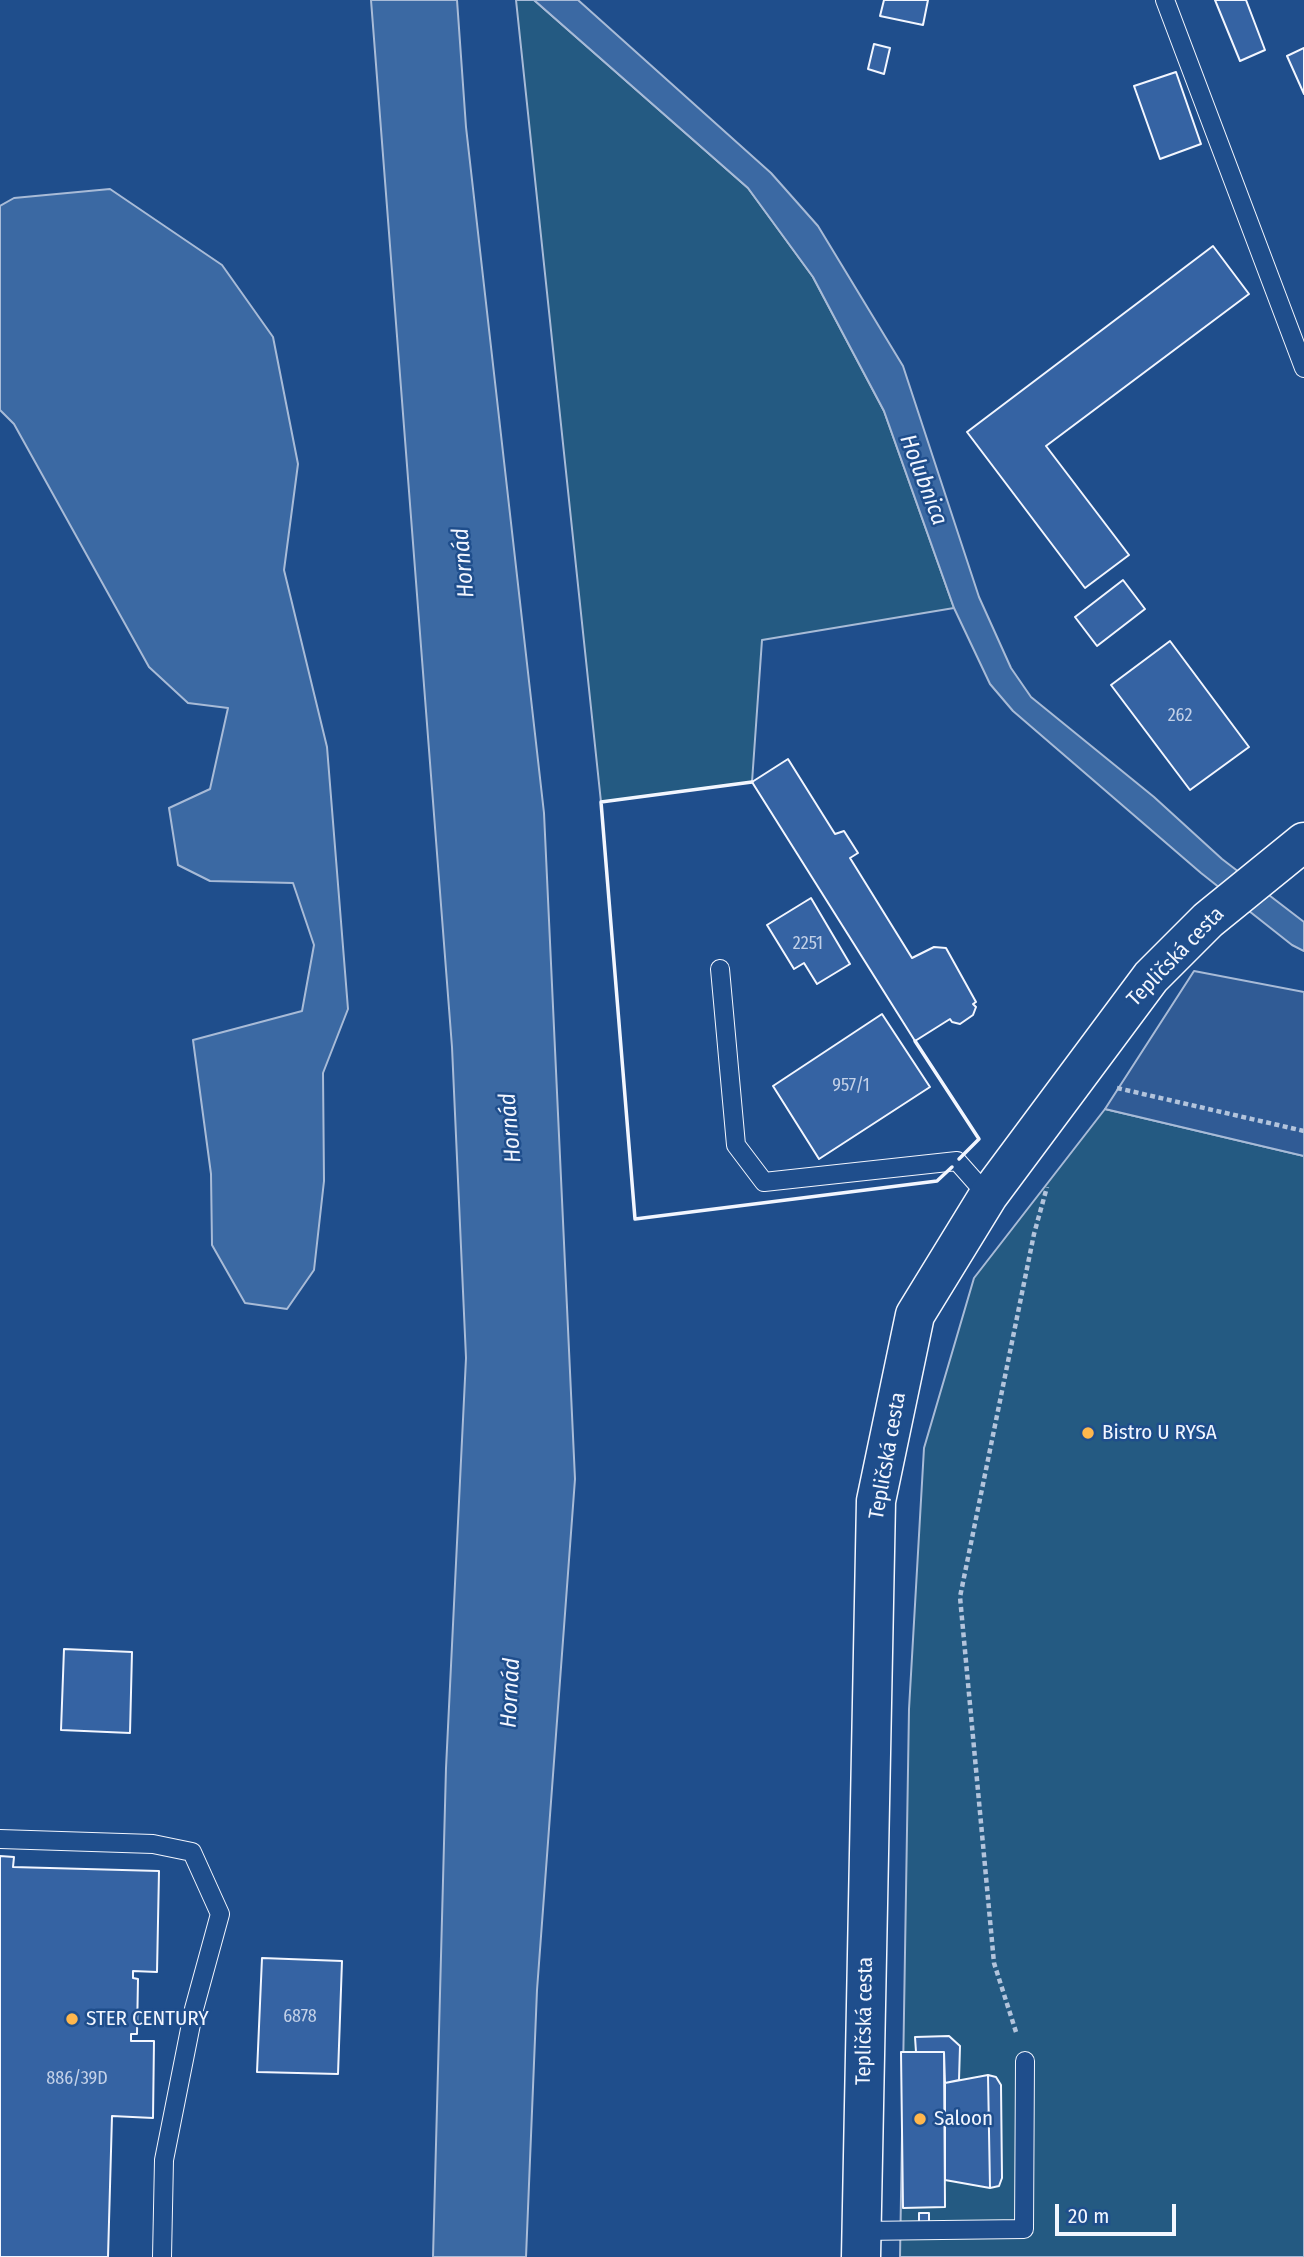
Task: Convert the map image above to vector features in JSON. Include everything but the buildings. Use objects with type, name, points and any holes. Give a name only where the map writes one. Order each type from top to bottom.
[{"type":"street","name":"Tepličská cesta","points":[[861,2244],[876,1501],[915,1315],[988,1196],[1151,977],[1208,920],[1296,849]]},
{"type":"lane","points":[[1165,0],[1304,368]]},
{"type":"lane","points":[[720,969],[736,1145],[764,1182],[957,1161],[988,1196]]},
{"type":"lane","points":[[0,1839],[153,1844],[192,1853],[220,1914],[194,2009],[164,2161],[162,2257]]},
{"type":"lane","points":[[861,2244],[1024,2229],[1025,2061]]},
{"type":"path","points":[[1075,1078],[1304,1131]]},
{"type":"path","points":[[1025,2061],[995,1963],[960,1597],[1034,1234],[1048,1182]]},
{"type":"shaded area","points":[[516,0],[534,0],[748,188],[813,277],[884,411],[954,608],[762,640],[752,782],[601,802]]},
{"type":"shaded area","points":[[1194,971],[1304,992],[1304,1156],[1105,1109]]},
{"type":"shaded area","points":[[1105,1109],[1304,1156],[1304,2257],[900,2257],[909,1709],[924,1448],[974,1278]]},
{"type":"water","name":"Hornád","points":[[371,0],[457,0],[466,127],[544,813],[575,1479],[537,1990],[526,2257],[433,2257],[446,1768],[466,1358],[452,1047]]},
{"type":"water","name":"Holubnica","points":[[534,0],[578,0],[771,173],[818,226],[903,366],[979,597],[1011,668],[1031,697],[1154,797],[1222,859],[1304,922],[1304,951],[1292,945],[1201,873],[1013,711],[990,684],[954,608],[884,411],[813,277],[748,188]]},
{"type":"water","points":[[110,189],[222,265],[273,337],[298,464],[284,570],[327,747],[348,1009],[323,1073],[324,1181],[314,1270],[287,1309],[245,1303],[212,1245],[211,1174],[193,1040],[302,1011],[314,945],[293,883],[210,881],[178,865],[169,808],[210,789],[228,708],[188,703],[149,667],[14,424],[0,410],[0,206],[14,198]]},
{"type":"wall","points":[[752,782],[601,802],[635,1219],[937,1181],[952,1167]]},
{"type":"wall","points":[[915,1041],[979,1139],[959,1159]]},
{"type":"place","name":"Bistro U RYSA","points":[[1088,1433]]},
{"type":"place","name":"STER CENTURY","points":[[72,2019]]},
{"type":"place","name":"Saloon","points":[[920,2119]]}]
